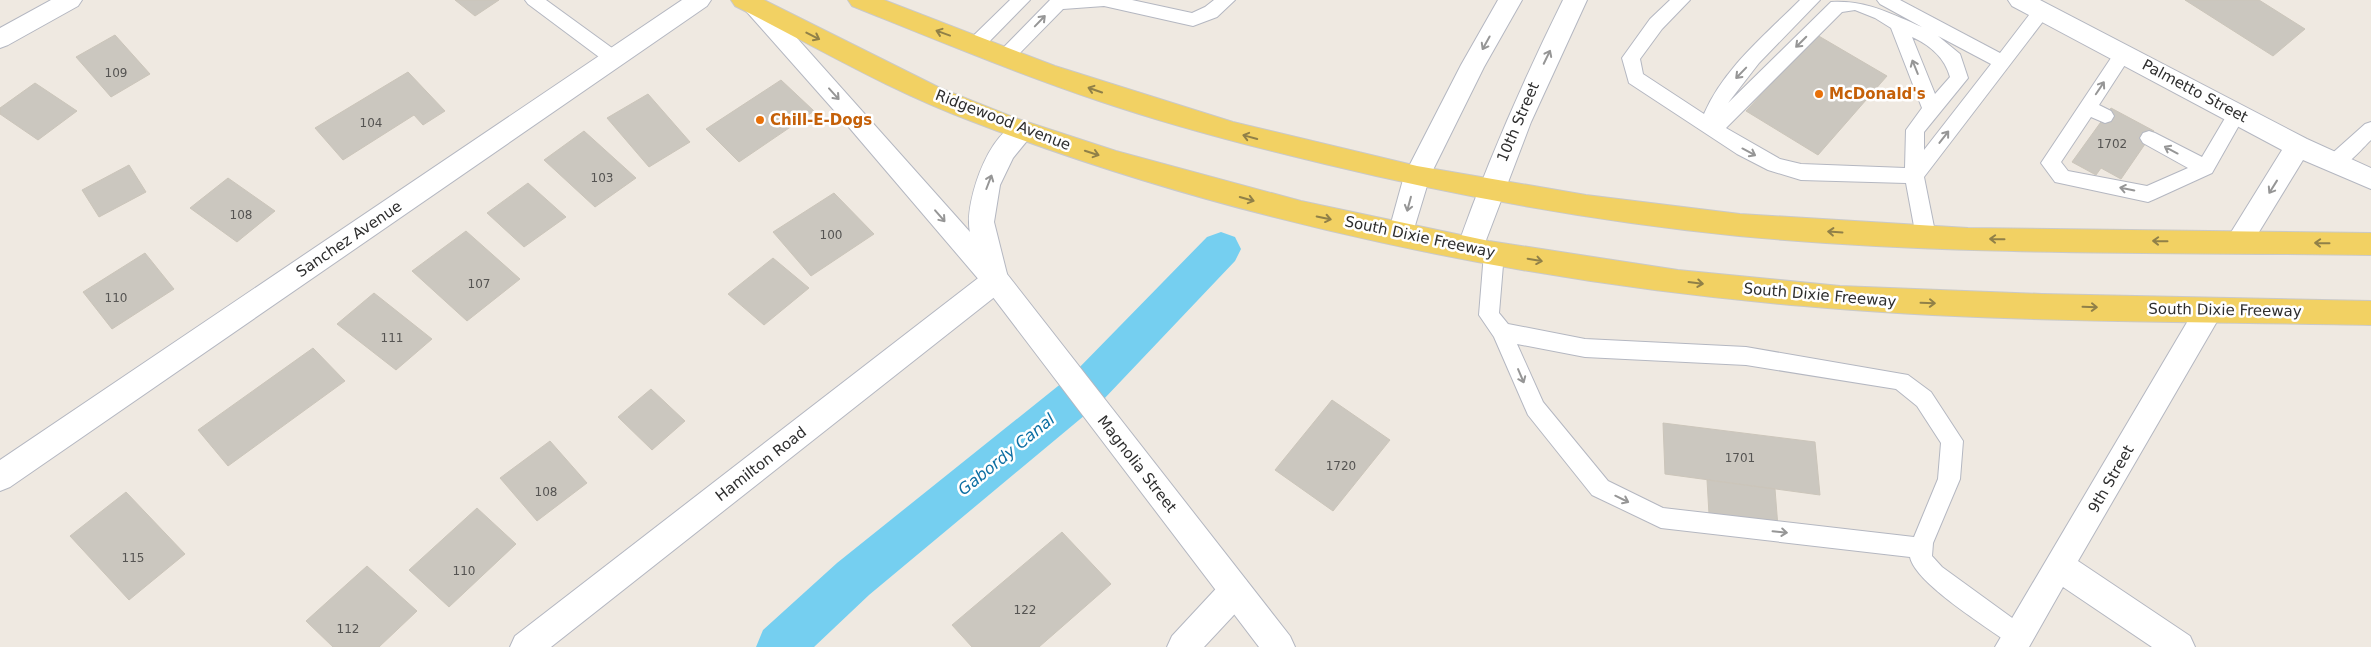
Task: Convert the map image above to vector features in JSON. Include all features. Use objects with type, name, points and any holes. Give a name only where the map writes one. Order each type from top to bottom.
[{"type":"main road","points":[[860,0],[1006,56],[1034,69],[1110,95],[1298,149],[1417,176],[1641,214],[1740,225],[1926,237],[2371,244]]},
{"type":"main road","name":"Ridgewood Avenue","points":[[749,3],[904,82],[1022,130],[1150,171],[1276,208]]},
{"type":"main road","name":"South Dixie Freeway","points":[[1276,208],[1482,250],[1584,268],[1774,292],[1899,302],[2371,312]]},
{"type":"street","points":[[0,39],[70,0]]},
{"type":"street","name":"Sanchez Avenue","points":[[0,477],[699,0]]},
{"type":"street","points":[[1401,234],[1417,176],[1510,0]]},
{"type":"street","name":"10th Street","points":[[1482,250],[1490,189],[1539,73],[1575,0]]},
{"type":"street","name":"Palmetto Street","points":[[2020,0],[2298,146],[2371,179]]},
{"type":"street","name":"Magnolia Street","points":[[749,3],[856,118],[996,280],[1279,647]]},
{"type":"street","name":"Magnolia Street","points":[[996,280],[981,222],[987,185],[1003,152],[1022,130]]},
{"type":"street","points":[[2239,242],[2298,146]]},
{"type":"street","name":"Hamilton Road","points":[[526,647],[996,280]]},
{"type":"street","name":"9th Street","points":[[2014,642],[2060,567],[2209,310]]},
{"type":"street","points":[[2060,567],[2180,647]]},
{"type":"street","points":[[1183,647],[1235,591]]},
{"type":"lane","points":[[1006,56],[1058,3],[1104,0],[1193,20],[1212,12],[1226,0]]},
{"type":"lane","points":[[1680,0],[1656,24],[1631,58],[1635,78],[1744,149],[1767,161],[1792,170],[1868,176],[1914,176]]},
{"type":"lane","points":[[1711,127],[1715,107],[1728,86],[1811,0]]},
{"type":"lane","points":[[1886,0],[2002,62]]},
{"type":"lane","points":[[543,2],[613,58]]},
{"type":"lane","points":[[975,45],[1014,3]]},
{"type":"lane","points":[[1711,127],[1837,7],[1856,3],[1881,13],[1898,24],[1928,37],[1954,60],[1959,78],[1915,130],[1914,176],[1926,237]]},
{"type":"lane","points":[[1914,176],[2042,12]]},
{"type":"lane","points":[[1898,24],[1932,109]]},
{"type":"lane","points":[[2123,54],[2050,163],[2062,177],[2148,194],[2205,168],[2237,113]]},
{"type":"lane","points":[[2088,107],[2105,116]]},
{"type":"lane","points":[[2335,162],[2371,130]]},
{"type":"lane","points":[[2149,138],[2205,168]]},
{"type":"lane","points":[[1482,250],[1489,315],[1502,332],[1535,408],[1600,488],[1661,518],[1922,548]]},
{"type":"lane","points":[[1502,332],[1585,348],[1746,356],[1902,381],[1924,399],[1952,441],[1949,478],[1922,543],[1921,559],[1934,575],[2014,642]]},
{"type":"building","points":[[455,0],[499,0],[475,16]]},
{"type":"building","points":[[2185,0],[2259,0],[2305,29],[2273,56]]},
{"type":"building","points":[[115,35],[150,74],[111,97],[76,57]]},
{"type":"building","points":[[1817,35],[1887,76],[1818,155],[1746,111]]},
{"type":"building","points":[[408,72],[445,111],[423,125],[414,115],[343,160],[315,128]]},
{"type":"building","name":"Chill-E-Dogs","points":[[781,80],[814,111],[739,162],[706,129]]},
{"type":"building","points":[[35,83],[77,111],[38,140],[0,114],[0,108]]},
{"type":"building","points":[[648,94],[690,142],[649,167],[607,118]]},
{"type":"building","points":[[2111,108],[2154,131],[2121,179],[2101,168],[2096,175],[2072,162]]},
{"type":"building","points":[[584,131],[636,178],[595,207],[544,160]]},
{"type":"building","points":[[129,165],[146,192],[99,217],[82,190]]},
{"type":"building","points":[[228,178],[275,211],[237,242],[190,208]]},
{"type":"building","points":[[528,183],[566,217],[524,247],[487,213]]},
{"type":"building","points":[[834,193],[874,234],[811,276],[773,232]]},
{"type":"building","points":[[466,231],[520,279],[467,321],[412,271]]},
{"type":"building","points":[[145,253],[174,289],[112,329],[83,292]]},
{"type":"building","points":[[773,258],[809,288],[764,325],[728,294]]},
{"type":"building","points":[[374,293],[432,339],[396,370],[337,324]]},
{"type":"building","points":[[313,348],[345,381],[228,466],[198,430]]},
{"type":"building","points":[[651,389],[685,421],[652,450],[618,417]]},
{"type":"building","points":[[1332,400],[1390,440],[1333,511],[1275,470]]},
{"type":"building","points":[[1663,423],[1815,442],[1820,495],[1665,474]]},
{"type":"building","points":[[550,441],[587,483],[537,521],[500,478]]},
{"type":"building","points":[[1707,480],[1775,489],[1779,540],[1710,531]]},
{"type":"building","points":[[126,492],[185,554],[129,600],[70,536]]},
{"type":"building","points":[[477,508],[516,544],[449,607],[409,570]]},
{"type":"building","points":[[1062,532],[1111,584],[1039,647],[972,647],[952,625]]},
{"type":"building","points":[[367,566],[417,611],[379,647],[333,647],[306,621]]},
{"type":"waterway","name":"Gabordy Canal","points":[[780,647],[853,579],[1088,387],[1221,249]]},
{"type":"place","name":"McDonald's","points":[[1819,94]]},
{"type":"place","name":"Chill-E-Dogs","points":[[760,120]]}]
